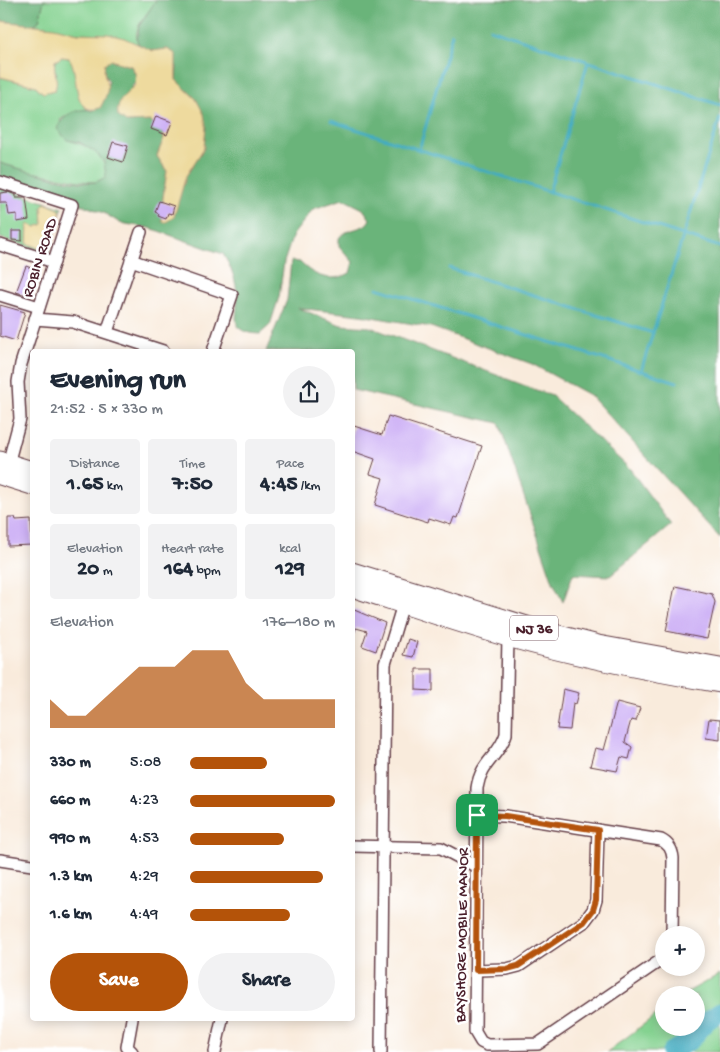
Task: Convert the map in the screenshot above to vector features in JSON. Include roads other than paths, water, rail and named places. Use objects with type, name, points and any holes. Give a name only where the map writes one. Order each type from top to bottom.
[{"type":"highway","points":[[3,466],[30,471]]},
{"type":"highway","points":[[3,466],[30,484]]},
{"type":"highway","name":"NJ 36","points":[[355,573],[552,633],[598,645],[720,667]]},
{"type":"highway","name":"NJ 36","points":[[355,588],[508,637],[597,660],[720,682]]},
{"type":"street","name":"ROBIN ROAD","points":[[0,182],[72,205],[19,373],[20,419],[3,466]]},
{"type":"street","points":[[107,332],[140,232]]},
{"type":"street","points":[[0,244],[54,262]]},
{"type":"street","points":[[131,260],[232,295],[214,349]]},
{"type":"street","points":[[0,294],[39,307]]},
{"type":"street","points":[[35,319],[74,322],[157,349]]},
{"type":"street","points":[[381,1052],[385,664],[403,604]]},
{"type":"street","name":"BAYSHORE MOBILE MANOR","points":[[508,637],[506,734],[504,742],[486,762],[478,778],[475,1032],[481,1042],[487,1045],[538,1044],[655,964]]},
{"type":"street","points":[[477,815],[505,816],[660,840],[670,847],[673,858],[672,926]]},
{"type":"street","points":[[476,970],[507,969],[518,966],[588,918],[596,900],[598,830]]},
{"type":"street","points":[[355,846],[441,848],[477,867]]},
{"type":"street","points":[[0,860],[30,865]]},
{"type":"street","points":[[132,1021],[127,1046],[132,1052]]},
{"type":"street","points":[[215,1052],[222,1021]]},
{"type":"waterway","points":[[490,29],[720,105]]},
{"type":"waterway","points":[[419,150],[452,34]]},
{"type":"waterway","points":[[549,192],[588,62]]},
{"type":"waterway","points":[[641,371],[720,118]]},
{"type":"waterway","points":[[331,121],[720,247]]},
{"type":"waterway","points":[[449,268],[653,333]]},
{"type":"waterway","points":[[377,288],[677,382]]},
{"type":"waterway","points":[[671,1052],[691,1040],[707,1021],[720,1012]]}]
